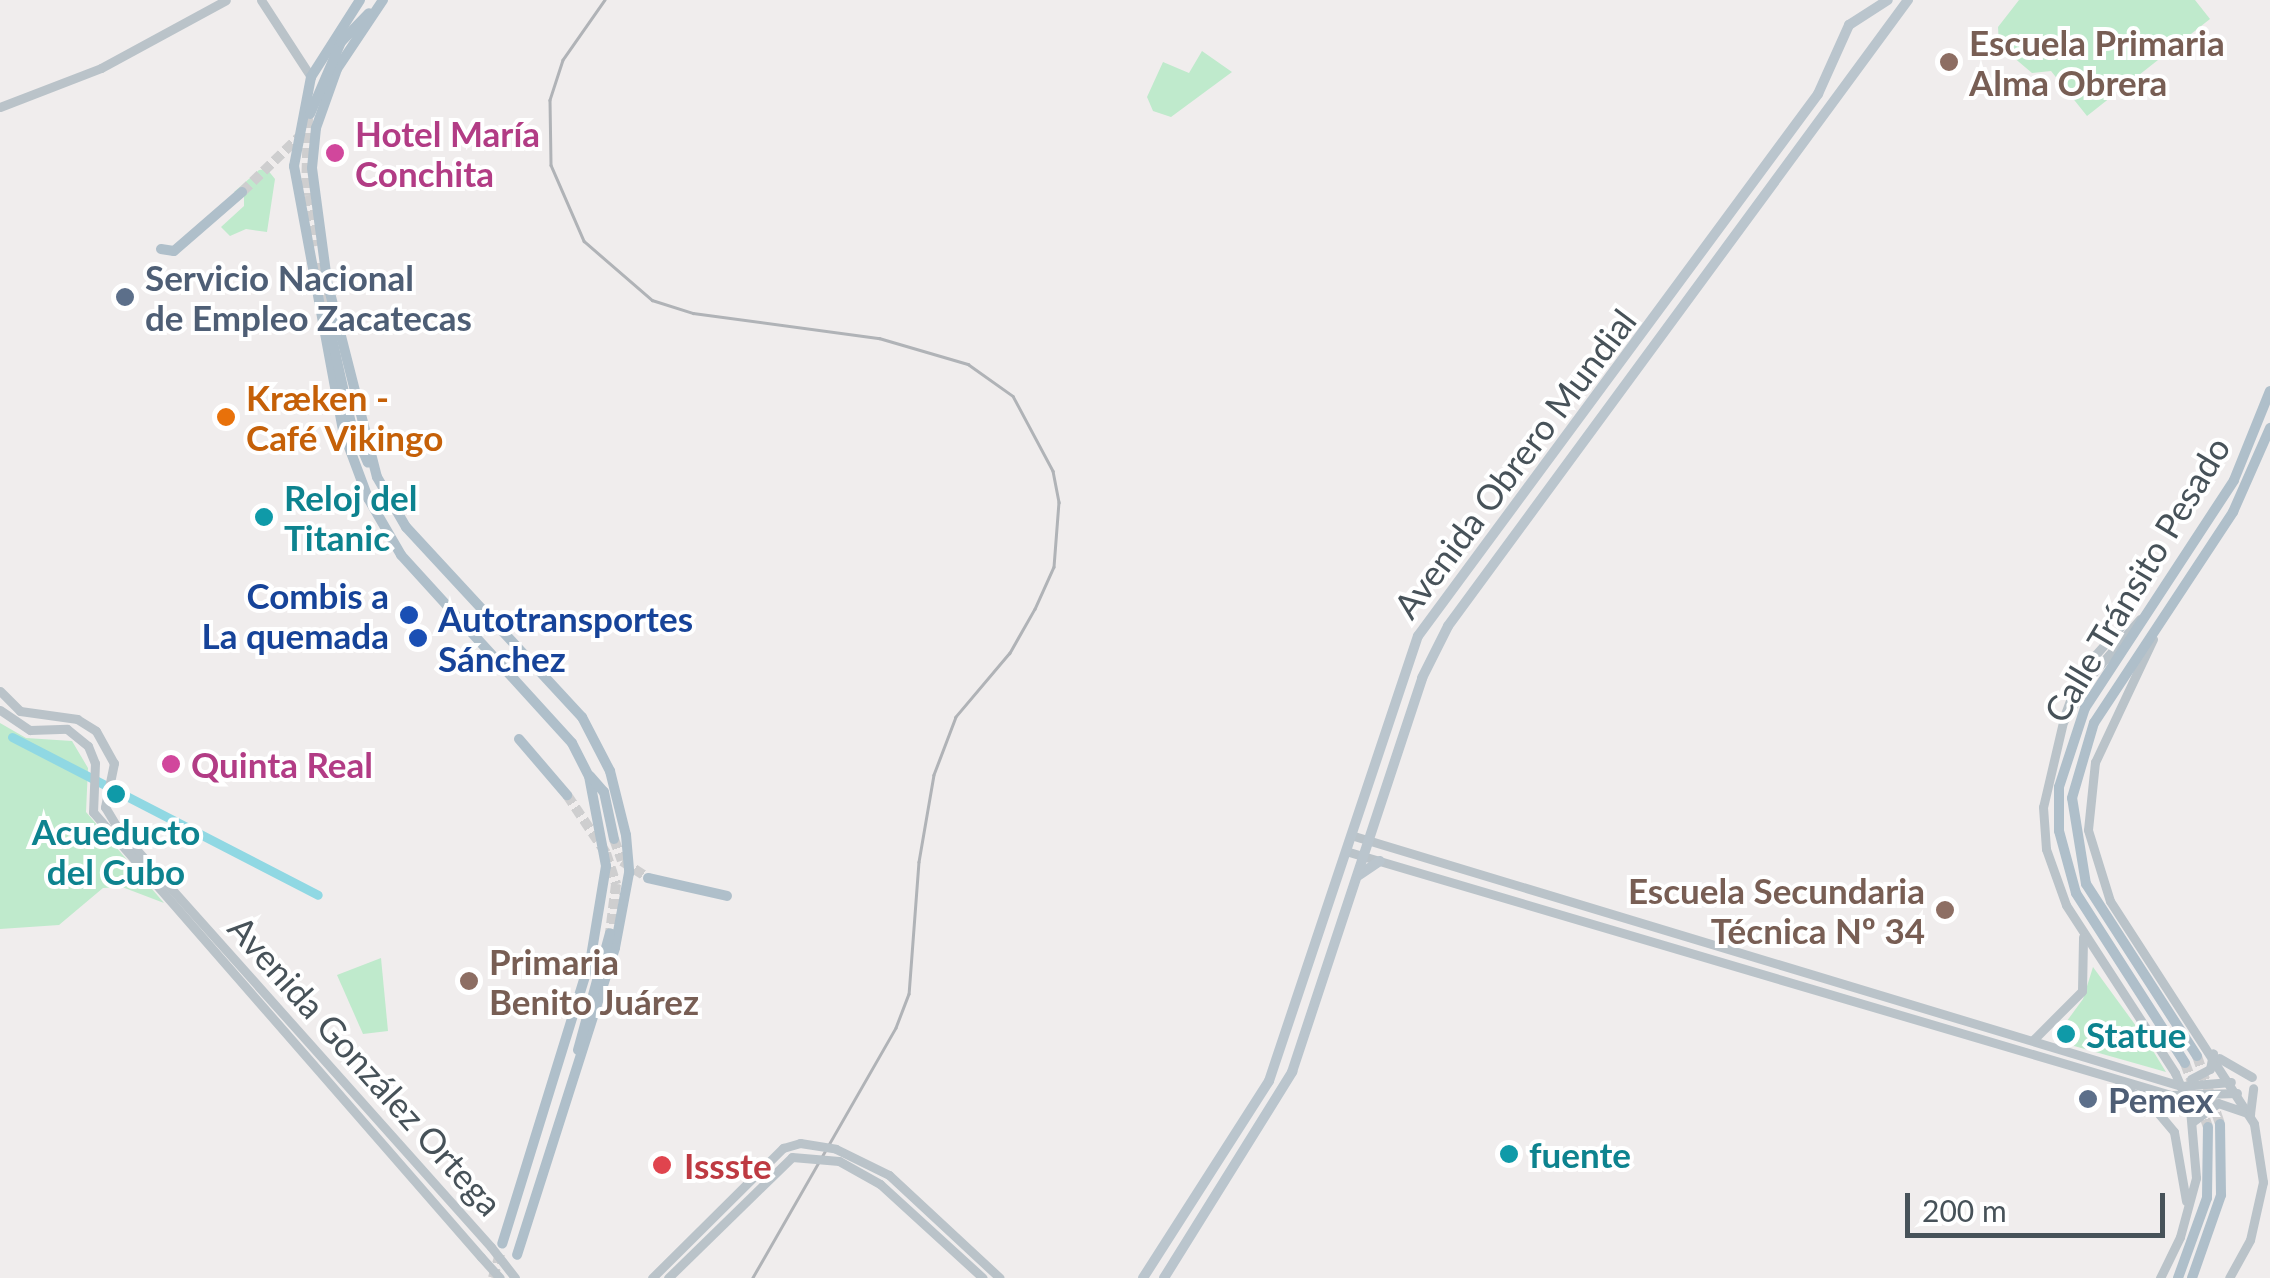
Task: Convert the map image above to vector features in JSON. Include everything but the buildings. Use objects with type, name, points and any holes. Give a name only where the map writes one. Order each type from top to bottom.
[{"type":"main road","points":[[360,0],[311,77],[294,166],[300,220],[344,431],[368,498],[401,555],[529,692],[604,792],[614,839]]},
{"type":"main road","points":[[310,114],[341,42],[382,0]]},
{"type":"main road","points":[[377,477],[327,280],[312,168],[316,128],[338,69],[382,0]]},
{"type":"main road","name":"Avenida Obrero Mundial","points":[[1143,1278],[1269,1081],[1354,836],[1406,662],[1426,622],[1818,94],[1849,25],[1888,0]]},
{"type":"main road","name":"Avenida Obrero Mundial","points":[[1164,1278],[1283,1091],[1422,678],[1448,626],[1908,0]]},
{"type":"main road","points":[[161,249],[174,251],[242,192]]},
{"type":"main road","points":[[327,316],[352,423],[377,477],[406,527],[582,717],[610,771],[626,835],[627,893],[518,1255]]},
{"type":"main road","name":"Calle Tránsito Pesado","points":[[2186,1062],[2081,905],[2059,831],[2058,787],[2071,739],[2142,617],[2234,480],[2270,391]]},
{"type":"main road","name":"Calle Tránsito Pesado","points":[[2197,1056],[2098,908],[2072,828],[2074,782],[2094,723],[2233,512],[2270,428]]},
{"type":"main road","points":[[519,740],[568,796]]},
{"type":"main road","points":[[497,1246],[603,905],[606,866],[589,776]]},
{"type":"main road","points":[[1355,880],[1380,861]]},
{"type":"main road","points":[[648,878],[727,896]]},
{"type":"main road","points":[[578,1061],[578,1037],[610,933]]},
{"type":"main road","points":[[2178,1278],[2207,1198],[2214,1126],[2221,1195],[2192,1278]]},
{"type":"street","points":[[0,107],[54,87],[223,0]]},
{"type":"street","points":[[262,0],[311,77]]},
{"type":"street","points":[[2063,722],[2092,674],[2142,617]]},
{"type":"street","points":[[2160,618],[2095,762],[2088,830],[2110,901],[2213,1053],[2270,1154]]},
{"type":"street","points":[[2122,625],[2081,672],[2043,786],[2044,829],[2060,892],[2082,934],[2175,1073],[2186,1097],[2196,1178],[2186,1219],[2160,1278]]},
{"type":"street","name":"Avenida González Ortega","points":[[0,691],[20,711],[78,719],[100,736],[114,770],[105,807],[118,829],[497,1246],[516,1278]]},
{"type":"street","name":"Avenida González Ortega","points":[[0,710],[30,730],[67,729],[88,746],[95,763],[94,812],[500,1278]]},
{"type":"street","points":[[1354,836],[2181,1086],[2230,1082]]},
{"type":"street","points":[[1348,852],[2103,1076],[2186,1097],[2237,1093]]},
{"type":"street","points":[[2033,1040],[2082,992],[2082,934]]},
{"type":"street","points":[[2175,1073],[2189,1080],[2204,1075],[2213,1053]]},
{"type":"street","points":[[2213,1053],[2253,1083],[2250,1114]]},
{"type":"street","points":[[2103,1076],[2148,1102],[2174,1132],[2186,1178],[2186,1219]]},
{"type":"street","points":[[2192,1122],[2218,1102],[2250,1114]]},
{"type":"street","points":[[2229,1278],[2258,1212],[2259,1138]]},
{"type":"street","points":[[652,1278],[783,1148],[800,1143],[836,1149],[889,1176],[1000,1278]]},
{"type":"street","points":[[668,1278],[792,1156],[839,1161],[880,1184],[984,1278]]},
{"type":"green space","points":[[2019,0],[2195,0],[2210,19],[2087,116],[2051,71],[2032,73],[1999,45],[1998,27]]},
{"type":"green space","points":[[1202,51],[1232,72],[1171,117],[1153,111],[1147,97],[1163,62],[1189,73]]},
{"type":"green space","points":[[267,169],[275,179],[267,232],[246,229],[230,236],[221,227],[244,206],[244,193],[234,192],[259,170]]},
{"type":"green space","points":[[0,723],[26,738],[72,741],[88,768],[86,812],[164,903],[122,887],[103,888],[59,925],[0,929]]},
{"type":"green space","points":[[381,958],[388,1031],[363,1034],[337,975]]},
{"type":"green space","points":[[2093,967],[2166,1072],[2053,1040],[2083,999]]},
{"type":"waterway","name":"Acueducto del Cubo","points":[[12,737],[318,895]]},
{"type":"tunnel","points":[[308,118],[306,196],[314,246]]},
{"type":"tunnel","points":[[242,192],[298,138]]},
{"type":"tunnel","points":[[317,263],[327,316]]},
{"type":"tunnel","points":[[567,795],[606,853],[616,884],[610,933]]},
{"type":"tunnel","points":[[614,839],[622,861],[648,878]]},
{"type":"tunnel","points":[[2197,1056],[2220,1124]]},
{"type":"tunnel","points":[[2185,1063],[2208,1127]]},
{"type":"tunnel","points":[[493,1278],[501,1250]]},
{"type":"railway","points":[[605,0],[563,60],[550,100],[551,165],[584,241],[652,300],[693,313],[879,338],[968,364],[1013,396],[1053,471],[1059,502],[1054,567],[1035,609],[1010,653],[956,717],[934,775],[919,862],[909,994],[896,1028],[753,1278]]},
{"type":"place","name":"Escuela Primaria Alma Obrera","points":[[1949,62]]},
{"type":"place","name":"Hotel María Conchita","points":[[335,153]]},
{"type":"place","name":"Servicio Nacional de Empleo Zacatecas","points":[[125,297]]},
{"type":"place","name":"Kræken - Café Vikingo","points":[[226,417]]},
{"type":"place","name":"Reloj del Titanic","points":[[264,517]]},
{"type":"place","name":"Combis a La quemada","points":[[409,615]]},
{"type":"place","name":"Autotransportes Sánchez","points":[[418,638]]},
{"type":"place","name":"Quinta Real","points":[[171,764]]},
{"type":"place","name":"Acueducto del Cubo","points":[[116,794]]},
{"type":"place","name":"Escuela Secundaria Técnica Nº 34","points":[[1945,910]]},
{"type":"place","name":"Primaria Benito Juárez","points":[[469,981]]},
{"type":"place","name":"Statue","points":[[2066,1034]]},
{"type":"place","name":"Pemex","points":[[2088,1099]]},
{"type":"place","name":"fuente","points":[[1509,1154]]},
{"type":"place","name":"Issste","points":[[662,1165]]}]
